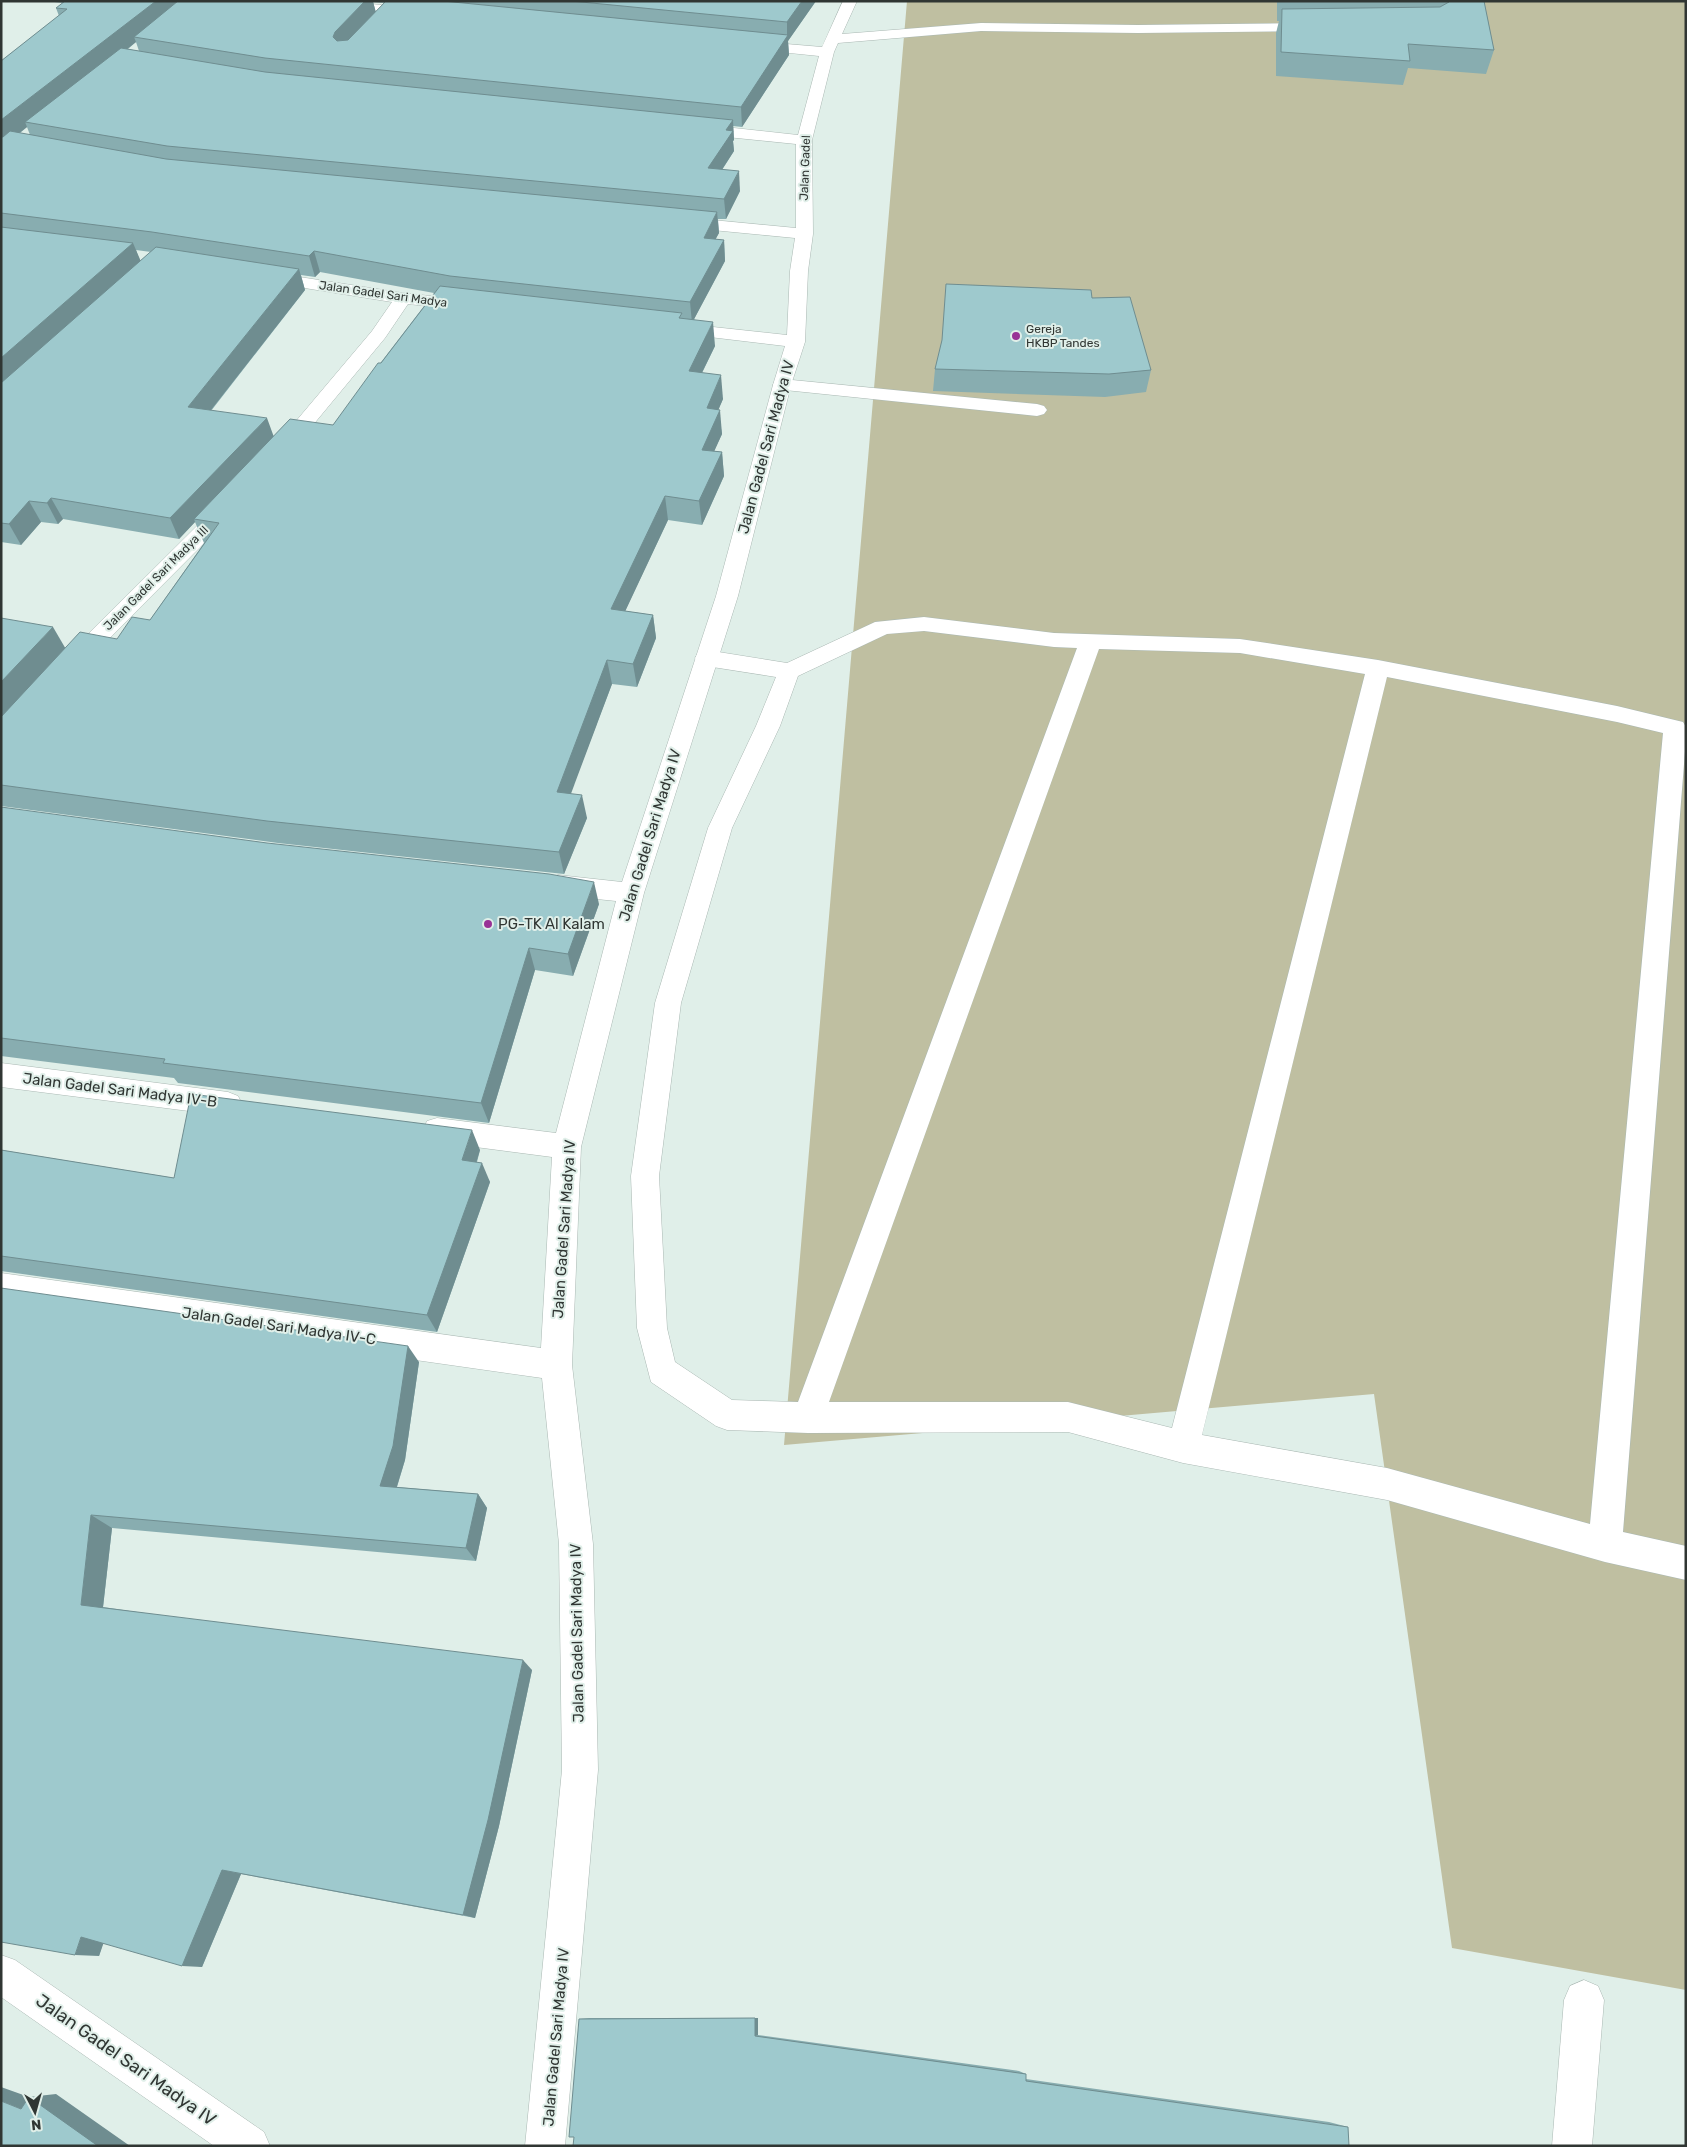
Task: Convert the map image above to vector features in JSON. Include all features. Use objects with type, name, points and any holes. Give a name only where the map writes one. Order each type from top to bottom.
[{"type":"street","points":[[302,1],[428,14]]},
{"type":"street","name":"Jalan Gadel","points":[[796,342],[799,271],[804,234],[804,140],[830,46],[850,1]]},
{"type":"street","points":[[378,23],[391,10]]},
{"type":"street","points":[[739,44],[830,46],[981,27],[1148,29],[1325,26]]},
{"type":"street","points":[[679,127],[804,140]]},
{"type":"street","points":[[665,221],[804,234]]},
{"type":"street","name":"Jalan Gadel Sari Madya","points":[[248,274],[403,298],[482,307]]},
{"type":"street","points":[[267,466],[379,334],[403,298]]},
{"type":"street","points":[[658,326],[796,342]]},
{"type":"street","name":"Jalan Gadel Sari Madya IV","points":[[545,2146],[580,1770],[576,1544],[556,1365],[567,1147],[631,893],[727,596],[782,385],[796,342]]},
{"type":"street","points":[[782,385],[1037,410]]},
{"type":"street","name":"Jalan Gadel Sari Madya III","points":[[60,676],[100,633],[241,493]]},
{"type":"street","points":[[706,658],[789,671],[883,627],[924,624],[1054,640],[1240,646],[1378,668],[1617,714],[1680,729],[1605,1545]]},
{"type":"street","points":[[808,1418],[1091,640]]},
{"type":"street","points":[[1183,1447],[1378,668]]},
{"type":"street","points":[[789,671],[768,726],[720,828],[668,1003],[645,1176],[652,1328],[662,1371],[727,1415],[808,1418],[1068,1417],[1183,1447],[1387,1484],[1605,1545],[1686,1563]]},
{"type":"street","points":[[533,882],[631,893]]},
{"type":"street","name":"Jalan Gadel Sari Madya IV-B","points":[[1,1075],[255,1107]]},
{"type":"street","points":[[411,1127],[567,1147]]},
{"type":"street","name":"Jalan Gadel Sari Madya IV-C","points":[[1,1288],[556,1365]]},
{"type":"street","name":"Jalan Gadel Sari Madya IV","points":[[1,1974],[250,2146]]},
{"type":"street","points":[[1572,2146],[1584,2000]]},
{"type":"green space","points":[[907,1],[1686,1],[1686,1990],[1452,1948],[1374,1394],[784,1445]]},
{"type":"building","points":[[65,1],[156,1],[1,120],[1,61],[67,9],[56,8]]},
{"type":"building","points":[[178,1],[365,1],[335,32],[333,37],[337,41],[348,40],[386,1],[443,1],[788,35],[741,107],[265,58],[134,37]]},
{"type":"building","points":[[571,1],[802,1],[787,22]]},
{"type":"building","points":[[1448,1],[1484,1],[1494,50],[1408,44],[1410,61],[1281,52],[1282,9],[1440,7]]},
{"type":"building","points":[[121,48],[265,72],[733,120],[726,130],[733,131],[708,168],[739,171],[724,199],[167,146],[25,122]]},
{"type":"building","points":[[10,131],[166,159],[717,212],[704,238],[724,240],[690,302],[450,276],[314,251],[309,256],[152,232],[1,213],[1,137]]},
{"type":"building","points":[[1,227],[133,243],[1,358]]},
{"type":"building","points":[[156,247],[299,269],[188,407],[267,418],[170,518],[51,498],[47,503],[29,501],[9,524],[1,523],[1,383]]},
{"type":"building","points":[[946,284],[1091,290],[1092,298],[1130,297],[1151,370],[1109,374],[935,369],[942,340]]},
{"type":"building","points":[[440,286],[682,313],[679,318],[713,322],[689,371],[721,375],[707,408],[720,410],[702,450],[722,452],[699,501],[665,496],[611,609],[653,615],[633,664],[607,660],[557,792],[582,795],[559,852],[267,821],[1,785],[1,717],[80,632],[117,639],[132,617],[150,620],[219,523],[194,519],[290,419],[333,425],[378,363],[381,363]]},
{"type":"building","points":[[1,618],[53,627],[1,682]]},
{"type":"building","points":[[1,807],[267,843],[549,874],[594,882],[568,954],[529,948],[481,1103],[163,1063],[165,1059],[1,1038]]},
{"type":"building","points":[[191,1094],[472,1130],[462,1160],[482,1163],[427,1315],[1,1256],[1,1150],[174,1178]]},
{"type":"building","points":[[1,1288],[408,1346],[393,1446],[380,1486],[478,1494],[466,1548],[91,1515],[81,1605],[523,1660],[488,1820],[463,1915],[222,1870],[182,1966],[81,1937],[75,1955],[1,1942]]},
{"type":"building","points":[[755,2018],[755,2036],[1026,2074],[1026,2081],[1348,2127],[1349,2146],[573,2146],[574,2137],[569,2137],[579,2019]]},
{"type":"building","points":[[29,2097],[98,2146],[1,2146],[1,2101],[21,2109]]},
{"type":"place","name":"Gereja HKBP Tandes","points":[[1016,336]]},
{"type":"place","name":"PG-TK Al Kalam","points":[[488,924]]}]
